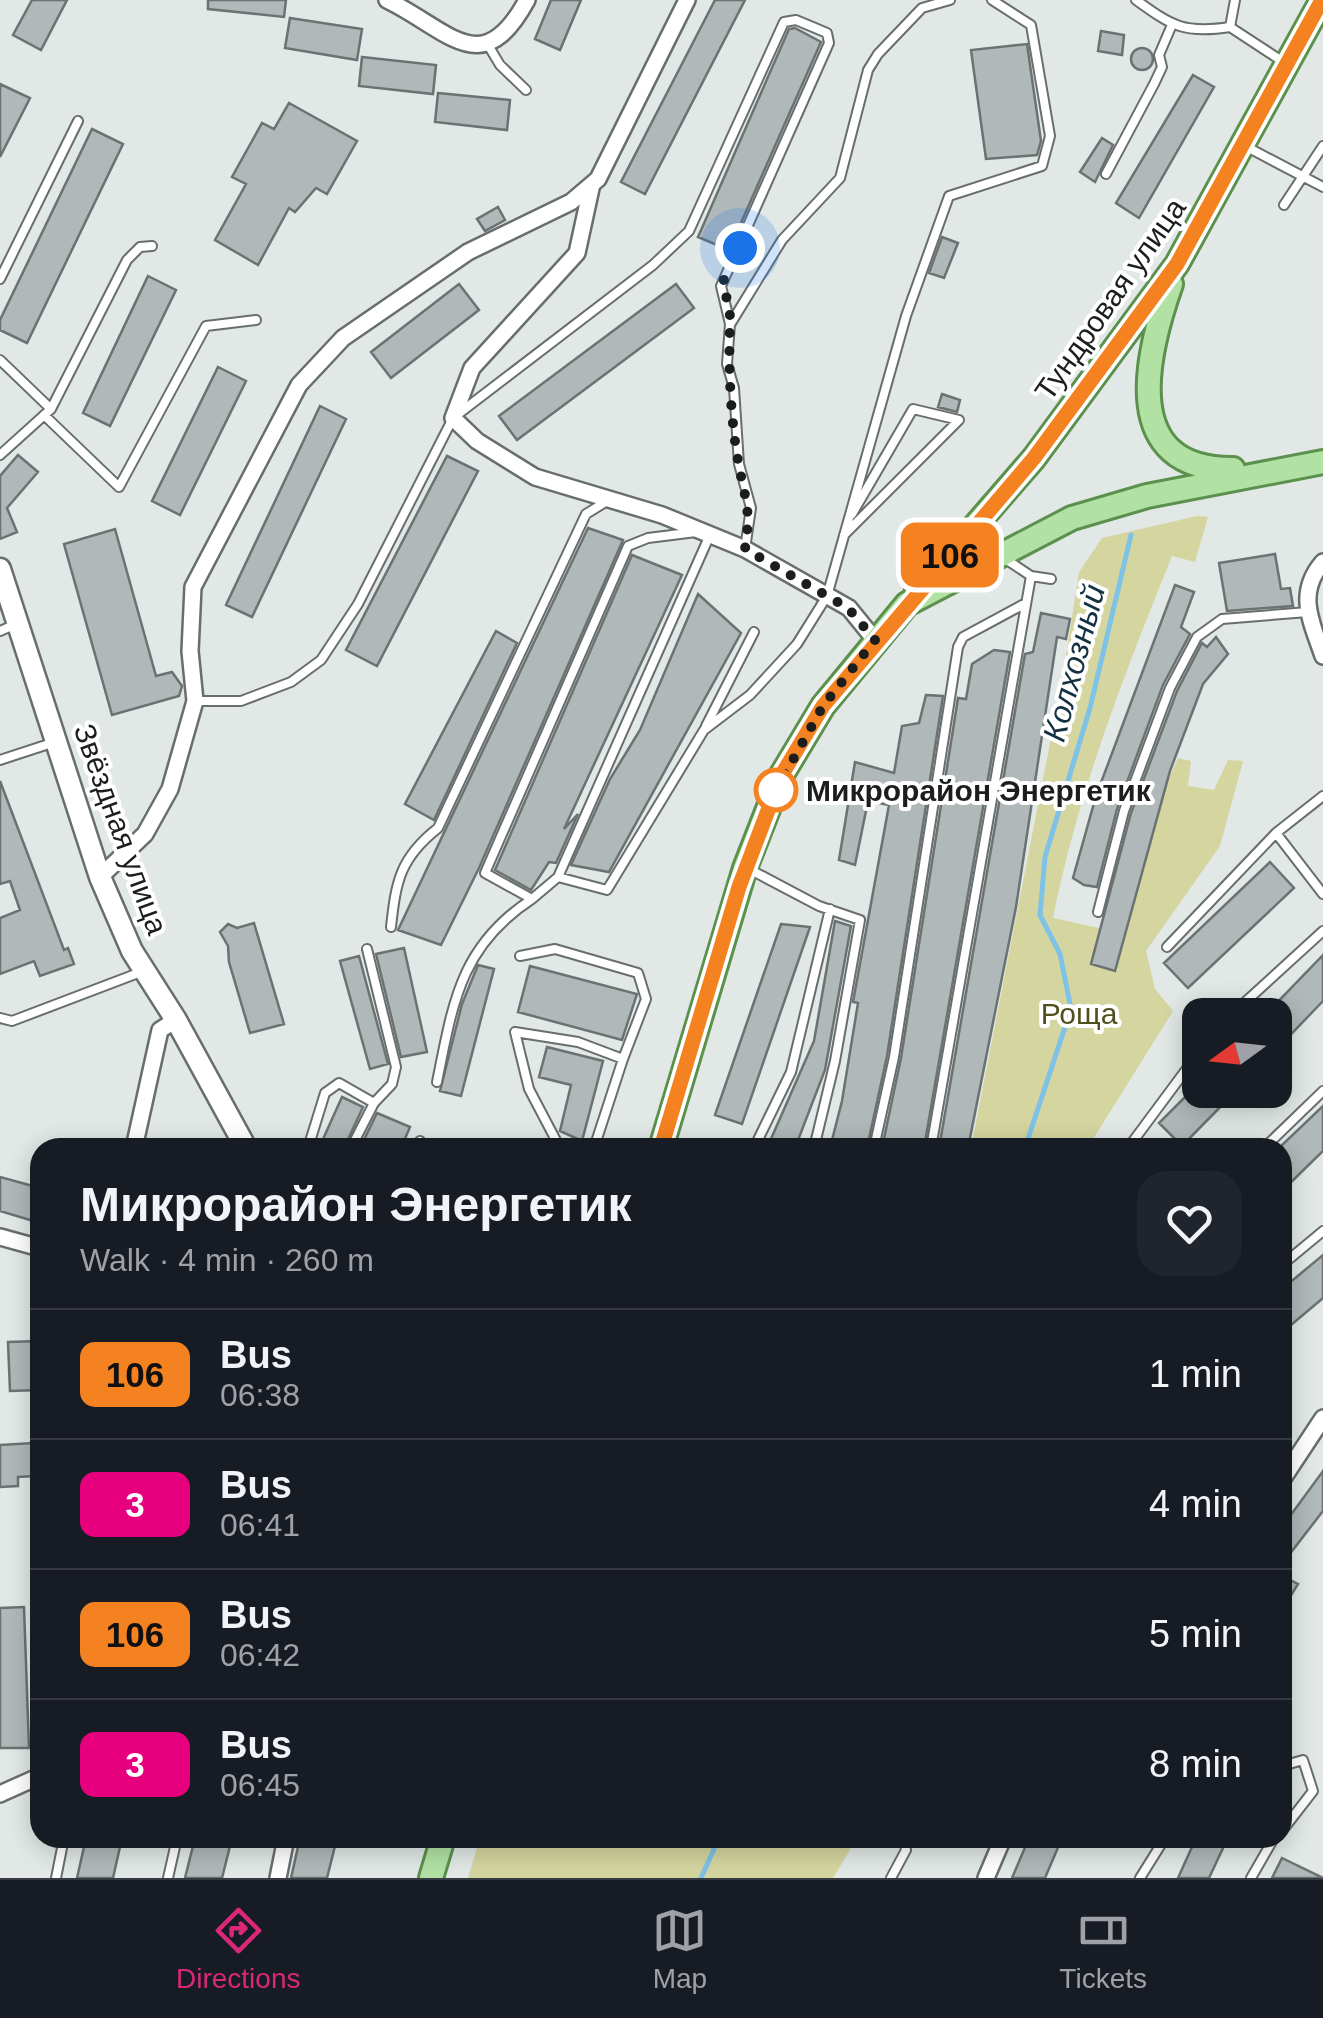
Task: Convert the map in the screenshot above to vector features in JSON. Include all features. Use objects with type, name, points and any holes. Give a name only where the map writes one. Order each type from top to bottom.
[{"type":"main road","name":"Тундровая улица","points":[[664,1138],[745,868],[781,776],[823,706],[875,640],[1034,458],[1177,264],[1322,0]]},
{"type":"main road","points":[[1177,264],[1150,343],[1147,367],[1155,426],[1173,450],[1194,466],[1272,469]]},
{"type":"main road","points":[[907,604],[1072,518],[1272,469],[1323,462]]},
{"type":"main road","points":[[431,1878],[440,1848]]},
{"type":"street","points":[[388,0],[451,37],[488,45],[498,42],[513,26],[527,0]]},
{"type":"street","points":[[688,0],[592,184],[578,253],[472,368],[453,418],[476,441],[536,477],[611,499],[745,549],[848,608],[875,640]]},
{"type":"street","points":[[100,878],[145,834],[170,788],[195,701],[190,651],[194,587],[299,385],[343,338],[452,263],[571,202],[592,184]]},
{"type":"street","points":[[1323,562],[1308,581],[1308,612],[1323,656]]},
{"type":"street","name":"Звёздная улица","points":[[0,570],[100,878],[144,971],[176,1020],[241,1138]]},
{"type":"street","points":[[136,1138],[160,1030],[176,1020]]},
{"type":"street","points":[[0,1238],[30,1246]]},
{"type":"street","points":[[1292,1465],[1323,1418]]},
{"type":"street","points":[[0,1794],[30,1780]]},
{"type":"street","points":[[278,1878],[284,1848]]},
{"type":"street","points":[[986,1878],[998,1848]]},
{"type":"lane","points":[[730,324],[782,240],[840,178],[868,70],[878,54],[922,8],[950,0]]},
{"type":"lane","points":[[704,730],[750,695],[797,644],[827,596],[906,316],[949,196],[1042,166],[1050,136],[1031,25],[992,0]]},
{"type":"lane","points":[[1136,0],[1171,27],[1206,31],[1230,27],[1288,65]]},
{"type":"lane","points":[[1230,27],[1237,2]]},
{"type":"lane","points":[[195,701],[241,701],[291,682],[321,660],[358,604],[453,418],[639,275],[689,231],[784,22],[796,20],[827,34],[829,42],[721,286],[730,324],[727,364],[734,388],[738,464],[751,508],[745,549]]},
{"type":"lane","points":[[1106,174],[1162,67],[1158,55],[1171,27]]},
{"type":"lane","points":[[488,45],[500,65],[526,90]]},
{"type":"lane","points":[[0,278],[78,121]]},
{"type":"lane","points":[[1245,146],[1323,187]]},
{"type":"lane","points":[[1284,205],[1323,146]]},
{"type":"lane","points":[[0,455],[47,412],[127,260],[140,247],[152,246]]},
{"type":"lane","points":[[0,360],[119,487],[206,326],[256,320]]},
{"type":"lane","points":[[844,535],[959,420],[913,409],[847,522]]},
{"type":"lane","points":[[392,927],[396,885],[413,847],[438,828],[586,514],[611,499]]},
{"type":"lane","points":[[437,1082],[459,980],[496,926],[532,899],[558,876],[702,534],[648,538],[628,546],[485,873],[532,899]]},
{"type":"lane","points":[[1000,556],[1031,576],[1052,579]]},
{"type":"lane","points":[[932,1138],[1031,576]]},
{"type":"lane","points":[[876,1138],[894,1057],[958,648],[963,637],[1026,603]]},
{"type":"lane","points":[[1098,912],[1124,811],[1170,688],[1197,638],[1222,619],[1308,612]]},
{"type":"lane","points":[[0,631],[20,622]]},
{"type":"lane","points":[[558,876],[606,890],[704,730],[754,632]]},
{"type":"lane","points":[[0,760],[55,742]]},
{"type":"lane","points":[[1167,947],[1276,833],[1323,796]]},
{"type":"lane","points":[[1276,833],[1323,894]]},
{"type":"lane","points":[[745,868],[860,920],[816,1138]]},
{"type":"lane","points":[[759,1138],[791,1072],[830,909]]},
{"type":"lane","points":[[1250,998],[1323,931]]},
{"type":"lane","points":[[356,1138],[374,1103],[392,1084],[396,1067],[368,949]]},
{"type":"lane","points":[[520,956],[555,949],[638,973],[646,999],[597,1138]]},
{"type":"lane","points":[[0,1018],[12,1021],[144,971]]},
{"type":"lane","points":[[555,1138],[529,1090],[515,1032],[578,1042],[623,1059]]},
{"type":"lane","points":[[1135,1138],[1182,1074]]},
{"type":"lane","points":[[311,1138],[325,1092],[339,1084],[374,1103]]},
{"type":"lane","points":[[1275,1138],[1323,1092]]},
{"type":"lane","points":[[1292,1257],[1323,1231]]},
{"type":"lane","points":[[1292,1763],[1302,1760],[1314,1791],[1292,1818]]},
{"type":"lane","points":[[56,1878],[62,1848]]},
{"type":"lane","points":[[168,1878],[175,1848]]},
{"type":"lane","points":[[890,1878],[906,1848]]},
{"type":"lane","points":[[1140,1878],[1159,1848]]},
{"type":"lane","points":[[1251,1878],[1268,1848]]},
{"type":"green space","name":"Роща","points":[[1197,516],[1208,517],[1195,562],[1172,556],[1120,690],[1075,825],[1053,918],[1122,933],[1162,793],[1178,758],[1191,761],[1188,786],[1214,790],[1228,760],[1243,761],[1220,846],[1146,951],[1155,989],[1173,1011],[1094,1138],[973,1138],[1062,682],[1079,572],[1102,538]]},
{"type":"green space","points":[[477,1848],[851,1848],[833,1878],[468,1878]]},
{"type":"building","points":[[32,0],[67,0],[41,50],[13,35]]},
{"type":"building","points":[[208,0],[286,0],[284,17],[208,9]]},
{"type":"building","points":[[551,0],[581,0],[560,50],[535,39]]},
{"type":"building","points":[[715,0],[745,0],[645,194],[621,182]]},
{"type":"building","points":[[290,18],[362,29],[357,60],[285,48]]},
{"type":"building","points":[[795,28],[821,42],[729,250],[698,237],[789,29]]},
{"type":"building","points":[[1101,31],[1124,35],[1122,55],[1098,51]]},
{"type":"building","points":[[1027,44],[1041,141],[1037,155],[986,159],[971,50]]},
{"type":"building","points":[[1138,48],[1146,48],[1153,59],[1146,70],[1138,70],[1131,63],[1131,55]]},
{"type":"building","points":[[362,57],[436,65],[433,94],[359,86]]},
{"type":"building","points":[[1193,75],[1214,87],[1139,218],[1116,203]]},
{"type":"building","points":[[0,84],[30,98],[0,157]]},
{"type":"building","points":[[438,93],[510,100],[507,130],[435,122]]},
{"type":"building","points":[[289,103],[357,141],[327,194],[316,188],[295,212],[289,208],[258,265],[215,240],[246,184],[232,177],[262,123],[274,129]]},
{"type":"building","points":[[92,129],[123,144],[27,343],[0,330],[0,320]]},
{"type":"building","points":[[1102,138],[1113,145],[1095,182],[1080,172]]},
{"type":"building","points":[[498,207],[505,220],[485,231],[477,219]]},
{"type":"building","points":[[942,237],[958,243],[944,278],[929,273]]},
{"type":"building","points":[[148,276],[176,290],[110,426],[83,413]]},
{"type":"building","points":[[459,284],[479,310],[391,378],[371,352]]},
{"type":"building","points":[[676,284],[694,308],[517,440],[499,416]]},
{"type":"building","points":[[218,367],[246,381],[180,515],[152,501]]},
{"type":"building","points":[[942,394],[960,400],[957,412],[938,407]]},
{"type":"building","points":[[320,406],[346,419],[252,617],[226,605]]},
{"type":"building","points":[[18,455],[38,472],[7,508],[17,532],[0,539],[0,476]]},
{"type":"building","points":[[447,456],[478,471],[377,666],[346,650]]},
{"type":"building","points":[[588,528],[623,540],[479,868],[441,945],[398,930]]},
{"type":"building","points":[[115,529],[156,676],[172,672],[182,686],[179,696],[112,715],[64,544]]},
{"type":"building","points":[[1275,554],[1281,589],[1290,588],[1293,606],[1227,611],[1219,563]]},
{"type":"building","points":[[632,555],[682,575],[564,829],[578,814],[556,863],[549,862],[531,890],[495,870]]},
{"type":"building","points":[[1175,585],[1194,592],[1181,627],[1190,634],[1163,685],[1117,809],[1097,887],[1084,885],[1073,878],[1096,796]]},
{"type":"building","points":[[698,594],[741,633],[609,872],[571,865],[610,779],[640,730]]},
{"type":"building","points":[[1041,613],[1070,619],[1066,639],[1057,637],[1016,907],[970,1138],[941,1138],[1025,654],[1033,652]]},
{"type":"building","points":[[496,631],[517,643],[434,820],[405,804]]},
{"type":"building","points":[[1216,637],[1228,654],[1203,684],[1170,771],[1115,971],[1091,964],[1131,813],[1177,691],[1202,643],[1207,647]]},
{"type":"building","points":[[994,650],[1010,652],[926,1138],[884,1138],[901,1058],[958,698],[966,699],[972,664]]},
{"type":"building","points":[[926,695],[943,696],[887,1056],[869,1138],[833,1138],[842,1101],[858,1003],[853,1002],[889,805],[868,801],[855,865],[839,860],[855,762],[894,773],[902,726],[919,723]]},
{"type":"building","points":[[0,781],[64,950],[68,948],[74,964],[40,976],[34,961],[0,974],[0,918],[20,910],[10,881],[0,884]]},
{"type":"building","points":[[1270,862],[1294,888],[1188,988],[1164,963]]},
{"type":"building","points":[[835,921],[851,926],[825,1070],[799,1138],[771,1138],[814,1041]]},
{"type":"building","points":[[254,923],[284,1024],[250,1033],[228,946],[220,932],[228,924],[237,928]]},
{"type":"building","points":[[781,924],[810,927],[742,1124],[715,1115]]},
{"type":"building","points":[[404,948],[427,1052],[401,1057],[376,954]]},
{"type":"building","points":[[1323,955],[1323,1001],[1292,1033],[1292,998],[1281,998]]},
{"type":"building","points":[[359,956],[388,1064],[370,1069],[340,961]]},
{"type":"building","points":[[478,965],[494,969],[461,1096],[440,1091],[462,1004]]},
{"type":"building","points":[[530,966],[637,994],[622,1040],[518,1012]]},
{"type":"building","points":[[547,1047],[603,1061],[583,1138],[560,1131],[571,1085],[539,1077]]},
{"type":"building","points":[[342,1097],[363,1107],[349,1138],[324,1138]]},
{"type":"building","points":[[1182,1100],[1182,1108],[1219,1108],[1190,1138],[1174,1138],[1159,1123]]},
{"type":"building","points":[[1323,1106],[1323,1151],[1292,1181],[1289,1138]]},
{"type":"building","points":[[377,1113],[410,1127],[405,1138],[365,1138]]},
{"type":"building","points":[[0,1177],[30,1185],[30,1220],[0,1211]]},
{"type":"building","points":[[1323,1255],[1323,1298],[1292,1324],[1292,1281]]},
{"type":"building","points":[[30,1341],[30,1390],[10,1391],[8,1342]]},
{"type":"building","points":[[30,1443],[30,1476],[18,1477],[18,1486],[0,1487],[0,1445]]},
{"type":"building","points":[[1323,1471],[1323,1511],[1292,1551],[1292,1513]]},
{"type":"building","points":[[24,1607],[29,1748],[0,1748],[0,1608]]},
{"type":"building","points":[[84,1848],[120,1848],[113,1878],[77,1878]]},
{"type":"building","points":[[192,1848],[230,1848],[222,1878],[185,1878]]},
{"type":"building","points":[[298,1848],[334,1848],[327,1878],[291,1878]]},
{"type":"building","points":[[1025,1848],[1058,1848],[1045,1878],[1012,1878]]},
{"type":"building","points":[[1192,1848],[1223,1848],[1209,1878],[1178,1878]]},
{"type":"building","points":[[1282,1858],[1323,1878],[1272,1878]]},
{"type":"waterway","name":"Колхозный","points":[[1028,1138],[1071,1009],[1060,954],[1040,915],[1045,857],[1090,708],[1131,535]]},
{"type":"waterway","name":"Колхозный","points":[[701,1878],[714,1848]]},
{"type":"bus line","name":"106","points":[[664,1138],[745,868],[781,776],[823,706],[875,640],[1034,458],[1177,264],[1322,0]]},
{"type":"place","name":"Микрорайон Энергетик","points":[[776,790]]},
{"type":"route","points":[[740,248],[728,265],[721,286],[730,324],[727,364],[734,388],[738,464],[751,508],[745,549],[848,608],[875,640],[823,706],[776,790]]}]
